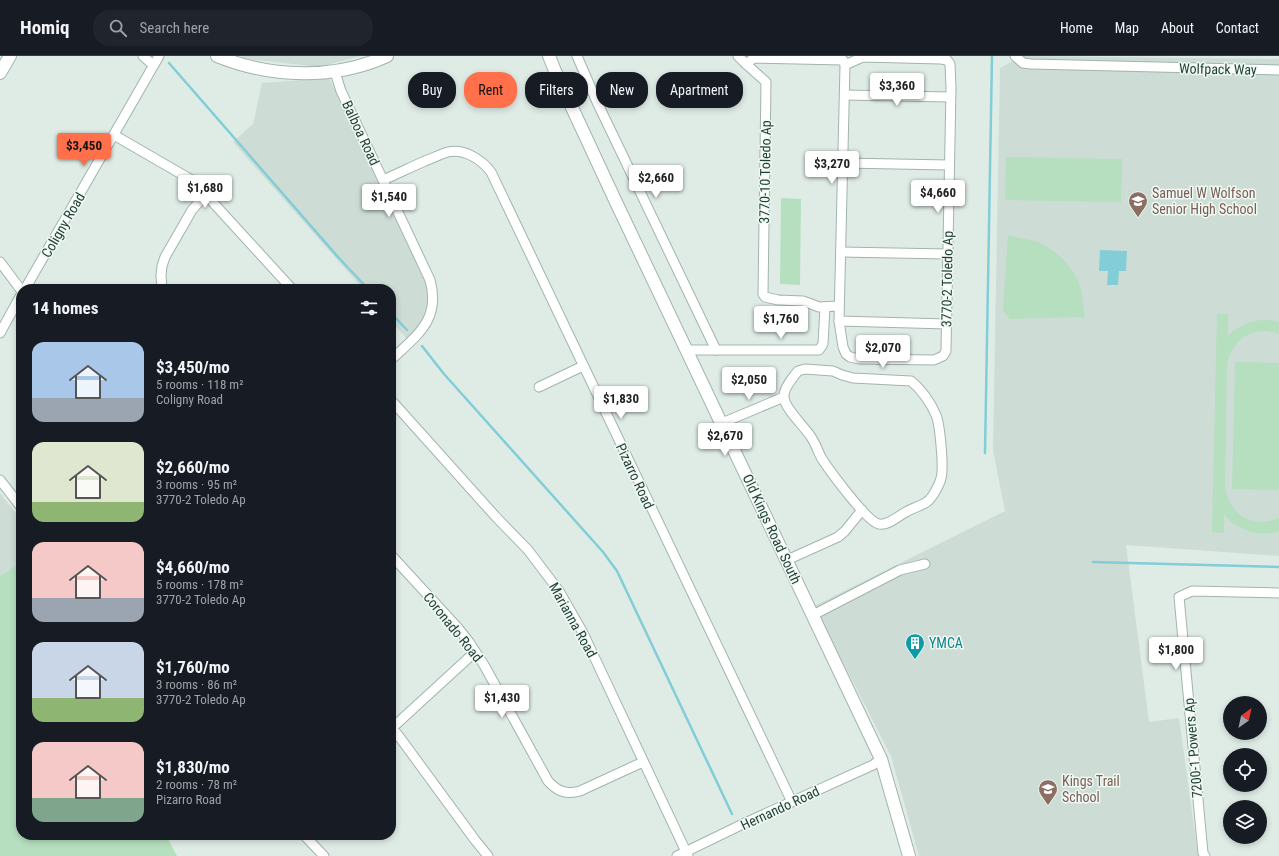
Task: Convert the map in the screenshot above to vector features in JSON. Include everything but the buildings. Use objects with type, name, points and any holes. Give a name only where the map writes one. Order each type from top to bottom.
[{"type":"street","points":[[0,73],[10,56]]},
{"type":"street","points":[[143,56],[153,65]]},
{"type":"street","name":"Coligny Road","points":[[28,284],[159,56]]},
{"type":"street","points":[[217,56],[243,65],[279,72],[301,74],[335,72],[387,56]]},
{"type":"street","name":"Old Kings Road South","points":[[549,56],[615,200],[882,759],[909,856]]},
{"type":"street","points":[[578,56],[597,102],[716,350]]},
{"type":"street","points":[[738,56],[746,64],[754,58],[843,60],[846,64],[839,321],[947,324]]},
{"type":"street","name":"Wolfpack Way","points":[[1015,56],[1023,63],[1031,64],[1279,70]]},
{"type":"street","points":[[846,64],[863,57]]},
{"type":"street","name":"3770-2 Toledo Ap","points":[[839,321],[843,347],[846,354],[850,357],[859,359],[934,360],[943,356],[946,351],[950,64],[947,60],[941,58],[863,57]]},
{"type":"street","name":"3770-10 Toledo Ap","points":[[746,64],[766,82],[763,294],[765,298],[803,301],[825,307],[839,306]]},
{"type":"street","name":"Balboa Road","points":[[335,72],[341,91],[430,280],[433,296],[433,308],[430,317],[412,341],[396,355]]},
{"type":"street","points":[[845,95],[950,97]]},
{"type":"street","points":[[114,135],[190,179],[206,194],[287,284]]},
{"type":"street","name":"Pizarro Road","points":[[383,180],[449,152],[465,153],[474,157],[487,166],[494,176],[583,366],[792,802]]},
{"type":"street","points":[[843,163],[949,165]]},
{"type":"street","points":[[162,284],[162,266],[165,257],[192,210],[206,194]]},
{"type":"street","points":[[841,252],[948,254]]},
{"type":"street","points":[[0,262],[16,284]]},
{"type":"street","points":[[0,333],[16,304]]},
{"type":"street","points":[[687,350],[819,350],[823,344],[825,307]]},
{"type":"street","points":[[539,387],[583,366]]},
{"type":"street","points":[[806,369],[833,371],[853,378],[911,381],[918,386],[928,400],[936,417],[939,430],[942,471],[941,479],[933,496],[927,502],[912,508],[888,524],[878,525],[862,510],[853,501],[822,458],[811,436],[786,404],[784,397],[785,391],[798,371],[806,369]]},
{"type":"street","points":[[722,423],[784,397]]},
{"type":"street","name":"Marianna Road","points":[[396,406],[496,517],[528,550],[551,579],[583,633],[687,854]]},
{"type":"street","points":[[0,480],[16,500]]},
{"type":"street","points":[[787,560],[838,537],[862,510]]},
{"type":"street","name":"Coronado Road","points":[[396,560],[458,628],[475,652],[484,665],[548,781],[554,787],[566,793],[574,793],[643,762]]},
{"type":"street","points":[[813,615],[900,570],[925,564]]},
{"type":"street","name":"7200-1 Powers Ap","points":[[1205,856],[1202,845],[1179,598],[1192,591],[1279,593]]},
{"type":"street","points":[[396,723],[475,652]]},
{"type":"street","points":[[396,735],[488,856]]},
{"type":"street","name":"Hernando Road","points":[[677,856],[687,854],[792,802],[873,765],[882,759]]},
{"type":"street","points":[[309,840],[324,856]]},
{"type":"shaded area","points":[[240,56],[360,56],[320,67],[247,59]]},
{"type":"shaded area","points":[[1023,56],[1279,59],[1279,556],[1126,545],[1149,722],[1179,718],[1198,856],[919,856],[891,756],[814,606],[1005,511],[993,450],[1000,68]]},
{"type":"shaded area","points":[[329,78],[428,288],[426,319],[408,340],[396,327],[396,284],[359,284],[233,142],[253,124],[262,83]]},
{"type":"shaded area","points":[[0,493],[16,514],[16,565],[0,576]]},
{"type":"green space","points":[[1006,157],[1122,159],[1121,202],[1005,200]]},
{"type":"green space","points":[[781,198],[801,199],[800,285],[780,284]]},
{"type":"green space","points":[[1008,235],[1038,242],[1052,250],[1065,261],[1075,274],[1081,289],[1085,317],[1010,319],[1003,311]]},
{"type":"green space","points":[[1217,314],[1228,314],[1228,336],[1239,327],[1252,322],[1265,320],[1279,322],[1279,334],[1270,331],[1252,333],[1244,337],[1232,349],[1227,367],[1225,483],[1226,494],[1235,510],[1250,520],[1259,522],[1279,518],[1279,531],[1264,534],[1249,531],[1236,525],[1224,515],[1224,533],[1212,532]]},
{"type":"green space","points":[[1235,362],[1279,363],[1279,490],[1232,489]]},
{"type":"green space","points":[[16,565],[16,840],[169,840],[177,856],[0,856],[0,576]]},
{"type":"water","points":[[1100,250],[1127,251],[1126,271],[1119,271],[1118,285],[1107,285],[1108,271],[1099,271]]},
{"type":"waterway","points":[[985,453],[992,56]]},
{"type":"waterway","points":[[169,63],[363,284]]},
{"type":"waterway","points":[[396,318],[407,330]]},
{"type":"waterway","points":[[422,346],[444,374],[603,552],[617,571],[732,814]]},
{"type":"waterway","points":[[1093,562],[1279,567]]},
{"type":"place","name":"Samuel W Wolfson Senior High School","points":[[1138,218]]},
{"type":"place","name":"YMCA","points":[[915,660]]},
{"type":"place","name":"Kings Trail School","points":[[1048,806]]}]
